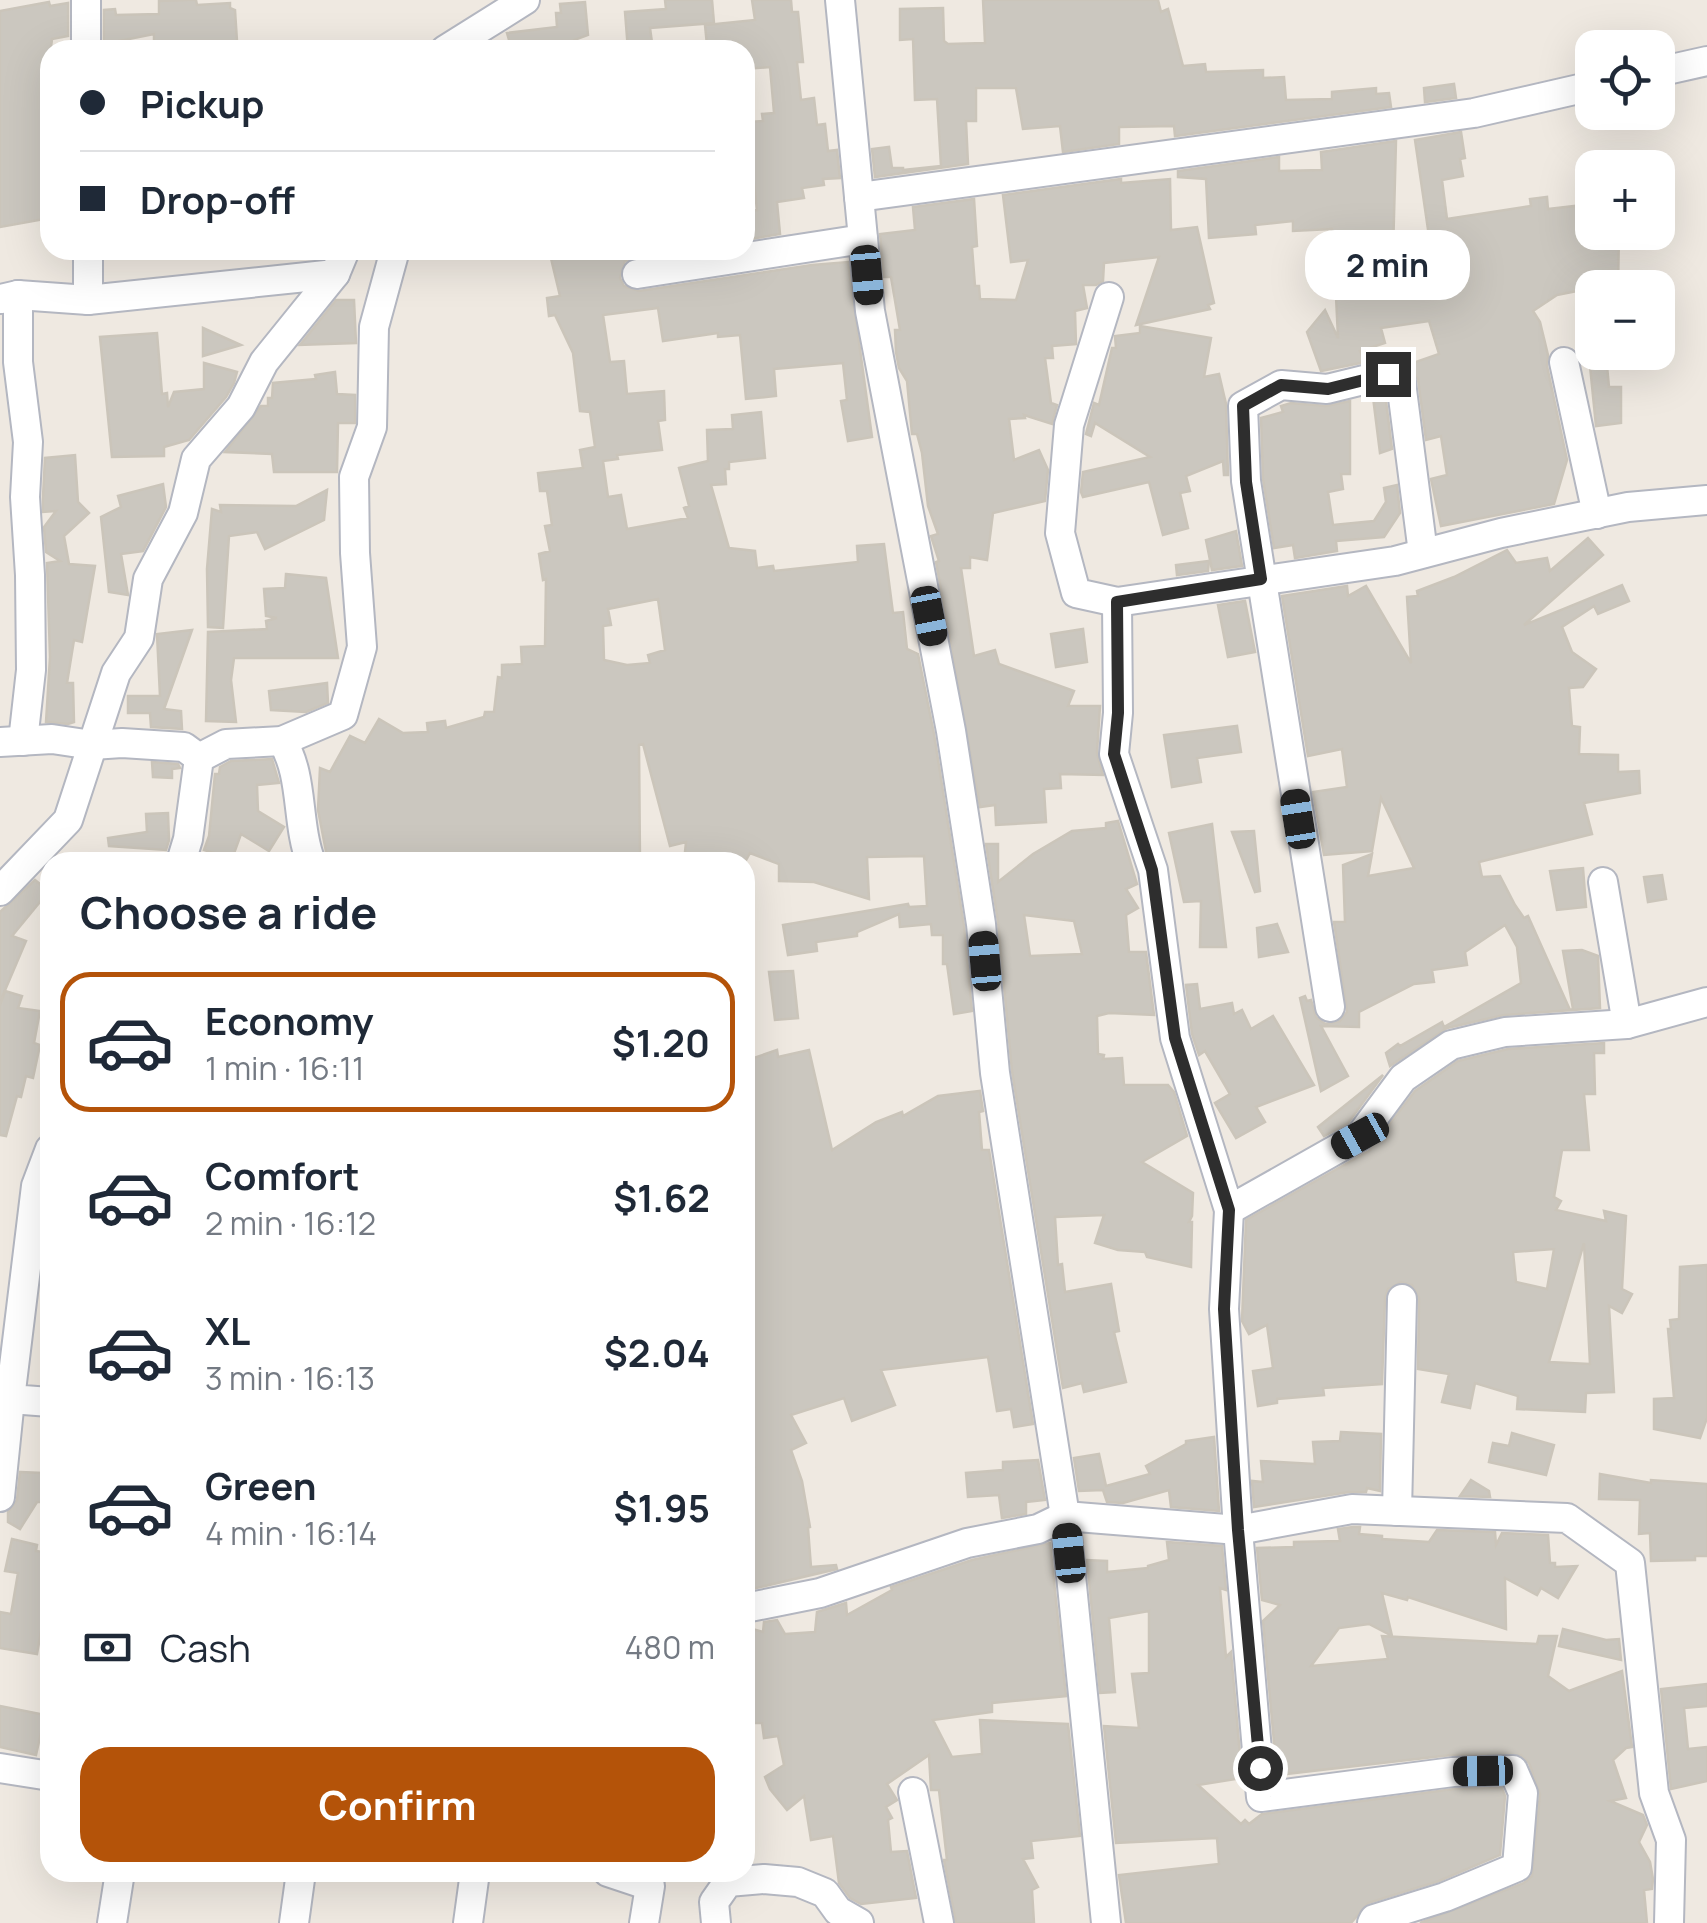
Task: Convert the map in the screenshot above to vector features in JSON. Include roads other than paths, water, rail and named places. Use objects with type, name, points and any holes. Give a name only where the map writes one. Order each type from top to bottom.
[{"type":"street","points":[[86,0],[86,40]]},
{"type":"street","points":[[461,40],[525,0]]},
{"type":"street","points":[[840,0],[870,311],[952,731],[981,924],[996,1073],[1065,1516],[1106,1923]]},
{"type":"street","points":[[1675,68],[1707,61]]},
{"type":"street","points":[[859,197],[1474,113],[1575,90]]},
{"type":"street","points":[[755,256],[864,239]]},
{"type":"street","points":[[88,260],[88,300]]},
{"type":"street","points":[[199,758],[226,744],[282,741],[343,715],[362,647],[354,553],[354,478],[372,427],[374,327],[392,260]]},
{"type":"street","points":[[637,274],[728,260]]},
{"type":"street","points":[[199,758],[184,747],[92,745],[52,739],[12,741],[31,670],[24,498],[28,442],[9,297],[88,300],[340,262]]},
{"type":"street","points":[[0,891],[68,820],[116,674],[139,638],[148,579],[183,513],[196,459],[241,408],[264,362],[340,262]]},
{"type":"street","points":[[1109,297],[1069,425],[1060,532],[1076,593],[1117,602],[1395,561],[1501,532],[1628,507],[1707,500]]},
{"type":"street","points":[[1564,362],[1597,514]]},
{"type":"street","points":[[1330,1006],[1246,482],[1243,406],[1281,385],[1328,389],[1388,374],[1401,382],[1423,553]]},
{"type":"street","points":[[1117,602],[1118,713],[1114,754],[1152,870],[1175,1038],[1229,1210],[1224,1309],[1261,1797],[1453,1772],[1513,1770],[1524,1794],[1517,1867],[1445,1897],[1374,1918],[1372,1923]]},
{"type":"street","points":[[282,741],[293,758],[309,852]]},
{"type":"street","points":[[183,852],[199,758]]},
{"type":"street","points":[[1603,882],[1627,1024]]},
{"type":"street","points":[[1229,1210],[1360,1136],[1403,1078],[1451,1045],[1505,1032],[1627,1024],[1707,1002]]},
{"type":"street","points":[[0,1497],[5,1398],[40,1175]]},
{"type":"street","points":[[1396,1511],[1402,1299]]},
{"type":"street","points":[[5,1398],[40,1401]]},
{"type":"street","points":[[755,1606],[820,1593],[966,1543],[1038,1528],[1065,1516],[1238,1530],[1352,1509],[1567,1518],[1630,1564],[1654,1793],[1670,1840],[1670,1923]]},
{"type":"street","points":[[0,1768],[40,1774]]},
{"type":"street","points":[[913,1792],[940,1923]]},
{"type":"street","points":[[755,1880],[798,1882],[825,1893],[838,1911],[859,1923]]},
{"type":"street","points":[[112,1923],[118,1882]]},
{"type":"street","points":[[294,1923],[300,1882]]},
{"type":"street","points":[[468,1923],[474,1882]]},
{"type":"street","points":[[638,1882],[650,1886],[644,1923]]},
{"type":"street","points":[[716,1923],[714,1902],[728,1882]]}]
